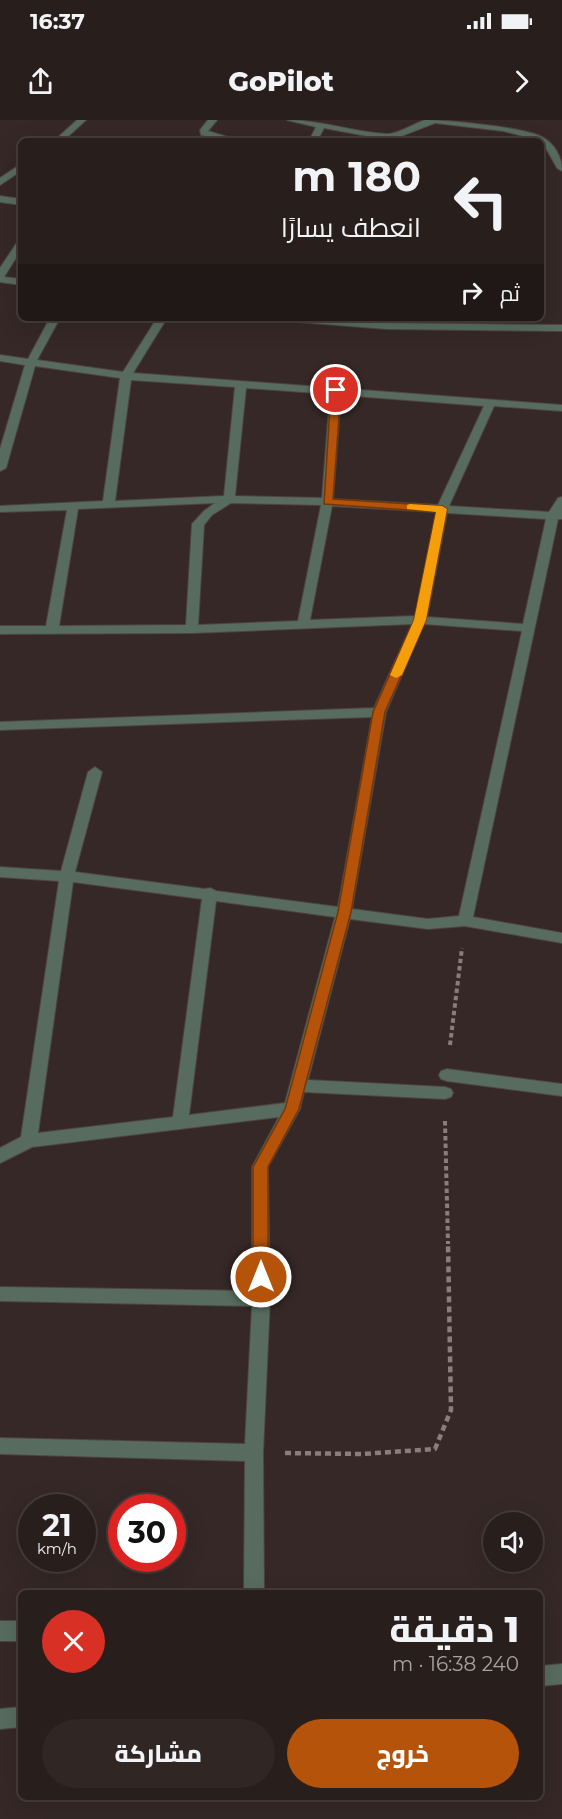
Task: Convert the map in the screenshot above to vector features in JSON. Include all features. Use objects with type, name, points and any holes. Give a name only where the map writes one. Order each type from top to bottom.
[{"type":"street","points":[[61,138],[82,120]]},
{"type":"street","points":[[213,120],[204,133],[225,138]]},
{"type":"street","points":[[291,120],[384,138]]},
{"type":"street","points":[[341,129],[355,120]]},
{"type":"street","points":[[391,138],[431,120],[513,136],[538,138]]},
{"type":"street","points":[[315,138],[322,125]]},
{"type":"street","points":[[544,142],[549,146],[562,168]]},
{"type":"street","points":[[0,182],[18,169]]},
{"type":"street","points":[[0,199],[18,202]]},
{"type":"street","points":[[18,248],[0,277],[18,281]]},
{"type":"street","points":[[0,468],[31,362],[53,321]]},
{"type":"street","points":[[108,506],[126,376],[160,321]]},
{"type":"street","points":[[324,321],[386,326],[523,322],[562,327]]},
{"type":"street","points":[[0,358],[126,376],[562,408]]},
{"type":"street","points":[[229,499],[241,383]]},
{"type":"street","points":[[303,626],[327,502],[336,390]]},
{"type":"street","points":[[254,1590],[254,1453],[261,1299],[260,1167],[292,1109],[299,1086],[344,912],[379,712],[420,620],[442,509],[491,402]]},
{"type":"street","points":[[192,629],[198,524],[208,513],[229,499]]},
{"type":"street","points":[[0,509],[229,499],[327,502],[558,516]]},
{"type":"street","points":[[465,921],[529,628],[562,500]]},
{"type":"street","points":[[52,628],[73,507]]},
{"type":"street","points":[[0,630],[192,629],[420,620],[529,628]]},
{"type":"street","points":[[0,726],[379,712]]},
{"type":"street","points":[[29,1141],[67,876],[95,772]]},
{"type":"street","points":[[0,872],[67,876],[210,893],[428,924],[465,921],[562,938]]},
{"type":"street","points":[[180,1123],[210,893]]},
{"type":"street","points":[[447,1074],[562,1090]]},
{"type":"street","points":[[299,1086],[445,1093]]},
{"type":"street","points":[[0,1156],[29,1141],[292,1109]]},
{"type":"street","points":[[0,1294],[261,1299]]},
{"type":"street","points":[[0,1446],[254,1453]]},
{"type":"street","points":[[0,1631],[18,1631]]},
{"type":"street","points":[[543,1676],[562,1674]]},
{"type":"street","points":[[0,1719],[18,1717]]},
{"type":"path","points":[[447,1074],[465,921]]},
{"type":"path","points":[[254,1453],[362,1454],[435,1449],[451,1410],[445,1093]]},
{"type":"slow traffic","points":[[396,675],[420,620],[442,509],[410,507]]},
{"type":"route","points":[[261,1277],[260,1167],[292,1109],[344,912],[379,712],[420,620],[442,509],[327,502],[336,390]]}]
